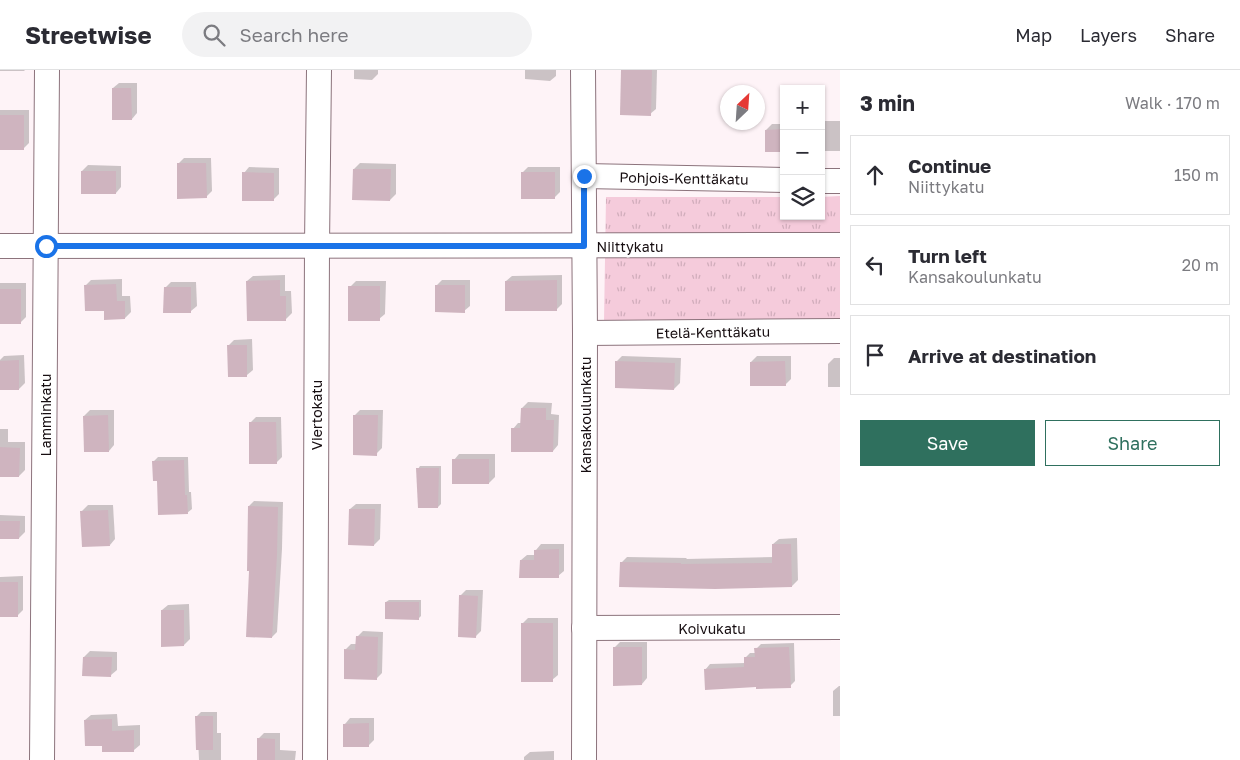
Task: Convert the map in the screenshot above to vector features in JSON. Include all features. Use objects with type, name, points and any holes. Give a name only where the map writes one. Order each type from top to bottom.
[{"type":"street","name":"Lamminkatu","points":[[42,760],[47,70]]},
{"type":"street","name":"Viertokatu","points":[[314,760],[319,70]]},
{"type":"street","name":"Kansakoulunkatu","points":[[583,70],[585,333],[584,760]]},
{"type":"street","name":"Pohjois-Kenttäkatu","points":[[584,176],[780,180]]},
{"type":"street","points":[[825,180],[840,181]]},
{"type":"street","name":"Niittykatu","points":[[0,246],[840,245]]},
{"type":"street","name":"Etelä-Kenttäkatu","points":[[585,333],[840,331]]},
{"type":"street","name":"Koivukatu","points":[[584,628],[840,627]]},
{"type":"green space","points":[[840,196],[840,320],[604,322],[606,197],[780,197],[780,220],[825,220],[825,197]]},
{"type":"building","points":[[621,70],[652,70],[651,116],[620,115]]},
{"type":"building","points":[[112,88],[131,88],[132,120],[112,120]]},
{"type":"building","points":[[0,115],[24,115],[24,150],[0,150]]},
{"type":"building","points":[[780,129],[780,152],[765,152],[765,130]]},
{"type":"building","points":[[177,163],[206,163],[207,198],[177,199]]},
{"type":"building","points":[[353,169],[391,169],[390,201],[352,200]]},
{"type":"building","points":[[81,171],[116,171],[116,194],[81,194]]},
{"type":"building","points":[[242,172],[274,173],[274,201],[242,201]]},
{"type":"building","points":[[521,172],[555,172],[555,199],[521,199]]},
{"type":"building","points":[[280,280],[280,296],[286,296],[286,321],[247,321],[246,281]]},
{"type":"building","points":[[557,280],[557,311],[505,311],[505,281]]},
{"type":"building","points":[[116,284],[117,301],[125,301],[125,319],[104,320],[104,311],[85,311],[84,285]]},
{"type":"building","points":[[435,285],[465,285],[465,313],[435,312]]},
{"type":"building","points":[[348,286],[380,286],[380,321],[348,321]]},
{"type":"building","points":[[164,287],[191,287],[191,313],[163,313]]},
{"type":"building","points":[[0,289],[21,289],[21,324],[0,324]]},
{"type":"building","points":[[227,345],[247,345],[247,377],[228,377]]},
{"type":"building","points":[[19,360],[19,390],[0,390],[0,361]]},
{"type":"building","points":[[615,361],[675,363],[674,390],[615,388]]},
{"type":"building","points":[[785,361],[786,386],[750,386],[750,362]]},
{"type":"building","points":[[521,408],[546,408],[546,420],[554,420],[553,452],[511,452],[511,428],[520,428]]},
{"type":"building","points":[[108,415],[109,452],[84,452],[83,416]]},
{"type":"building","points":[[353,415],[378,415],[377,456],[353,455]]},
{"type":"building","points":[[249,422],[276,422],[277,464],[249,464]]},
{"type":"building","points":[[0,447],[20,448],[19,477],[0,477]]},
{"type":"building","points":[[452,459],[489,459],[489,484],[452,484]]},
{"type":"building","points":[[184,460],[185,495],[187,495],[188,514],[158,515],[157,481],[153,481],[152,461]]},
{"type":"building","points":[[416,468],[439,468],[438,508],[418,508]]},
{"type":"building","points":[[248,506],[278,507],[272,638],[246,637],[249,571],[247,571]]},
{"type":"building","points":[[349,509],[375,509],[374,546],[348,545]]},
{"type":"building","points":[[108,510],[110,546],[82,547],[80,511]]},
{"type":"building","points":[[0,521],[20,521],[19,539],[0,539]]},
{"type":"building","points":[[772,544],[791,544],[792,587],[715,589],[619,587],[620,562],[681,564],[772,563]]},
{"type":"building","points":[[559,549],[559,578],[519,578],[520,560],[534,560],[534,550]]},
{"type":"building","points":[[0,582],[18,582],[18,617],[0,617]]},
{"type":"building","points":[[459,595],[478,596],[476,638],[458,637]]},
{"type":"building","points":[[385,602],[419,602],[419,620],[385,619]]},
{"type":"building","points":[[161,610],[184,610],[184,646],[161,647]]},
{"type":"building","points":[[521,623],[553,623],[553,682],[521,682]]},
{"type":"building","points":[[356,636],[378,637],[377,680],[344,679],[344,649],[355,650]]},
{"type":"building","points":[[613,647],[642,647],[642,685],[613,686]]},
{"type":"building","points":[[789,647],[791,688],[756,689],[756,687],[705,690],[704,669],[744,667],[744,657],[755,657],[754,648]]},
{"type":"building","points":[[83,657],[112,657],[111,677],[82,676]]},
{"type":"building","points":[[195,716],[213,716],[213,750],[196,750]]},
{"type":"building","points":[[112,719],[112,731],[134,730],[134,752],[102,752],[102,746],[85,746],[84,720]]},
{"type":"building","points":[[369,723],[369,747],[343,747],[343,724]]},
{"type":"building","points":[[257,738],[275,739],[275,760],[257,760]]},
{"type":"route","points":[[46,246],[584,246],[584,176]]}]
